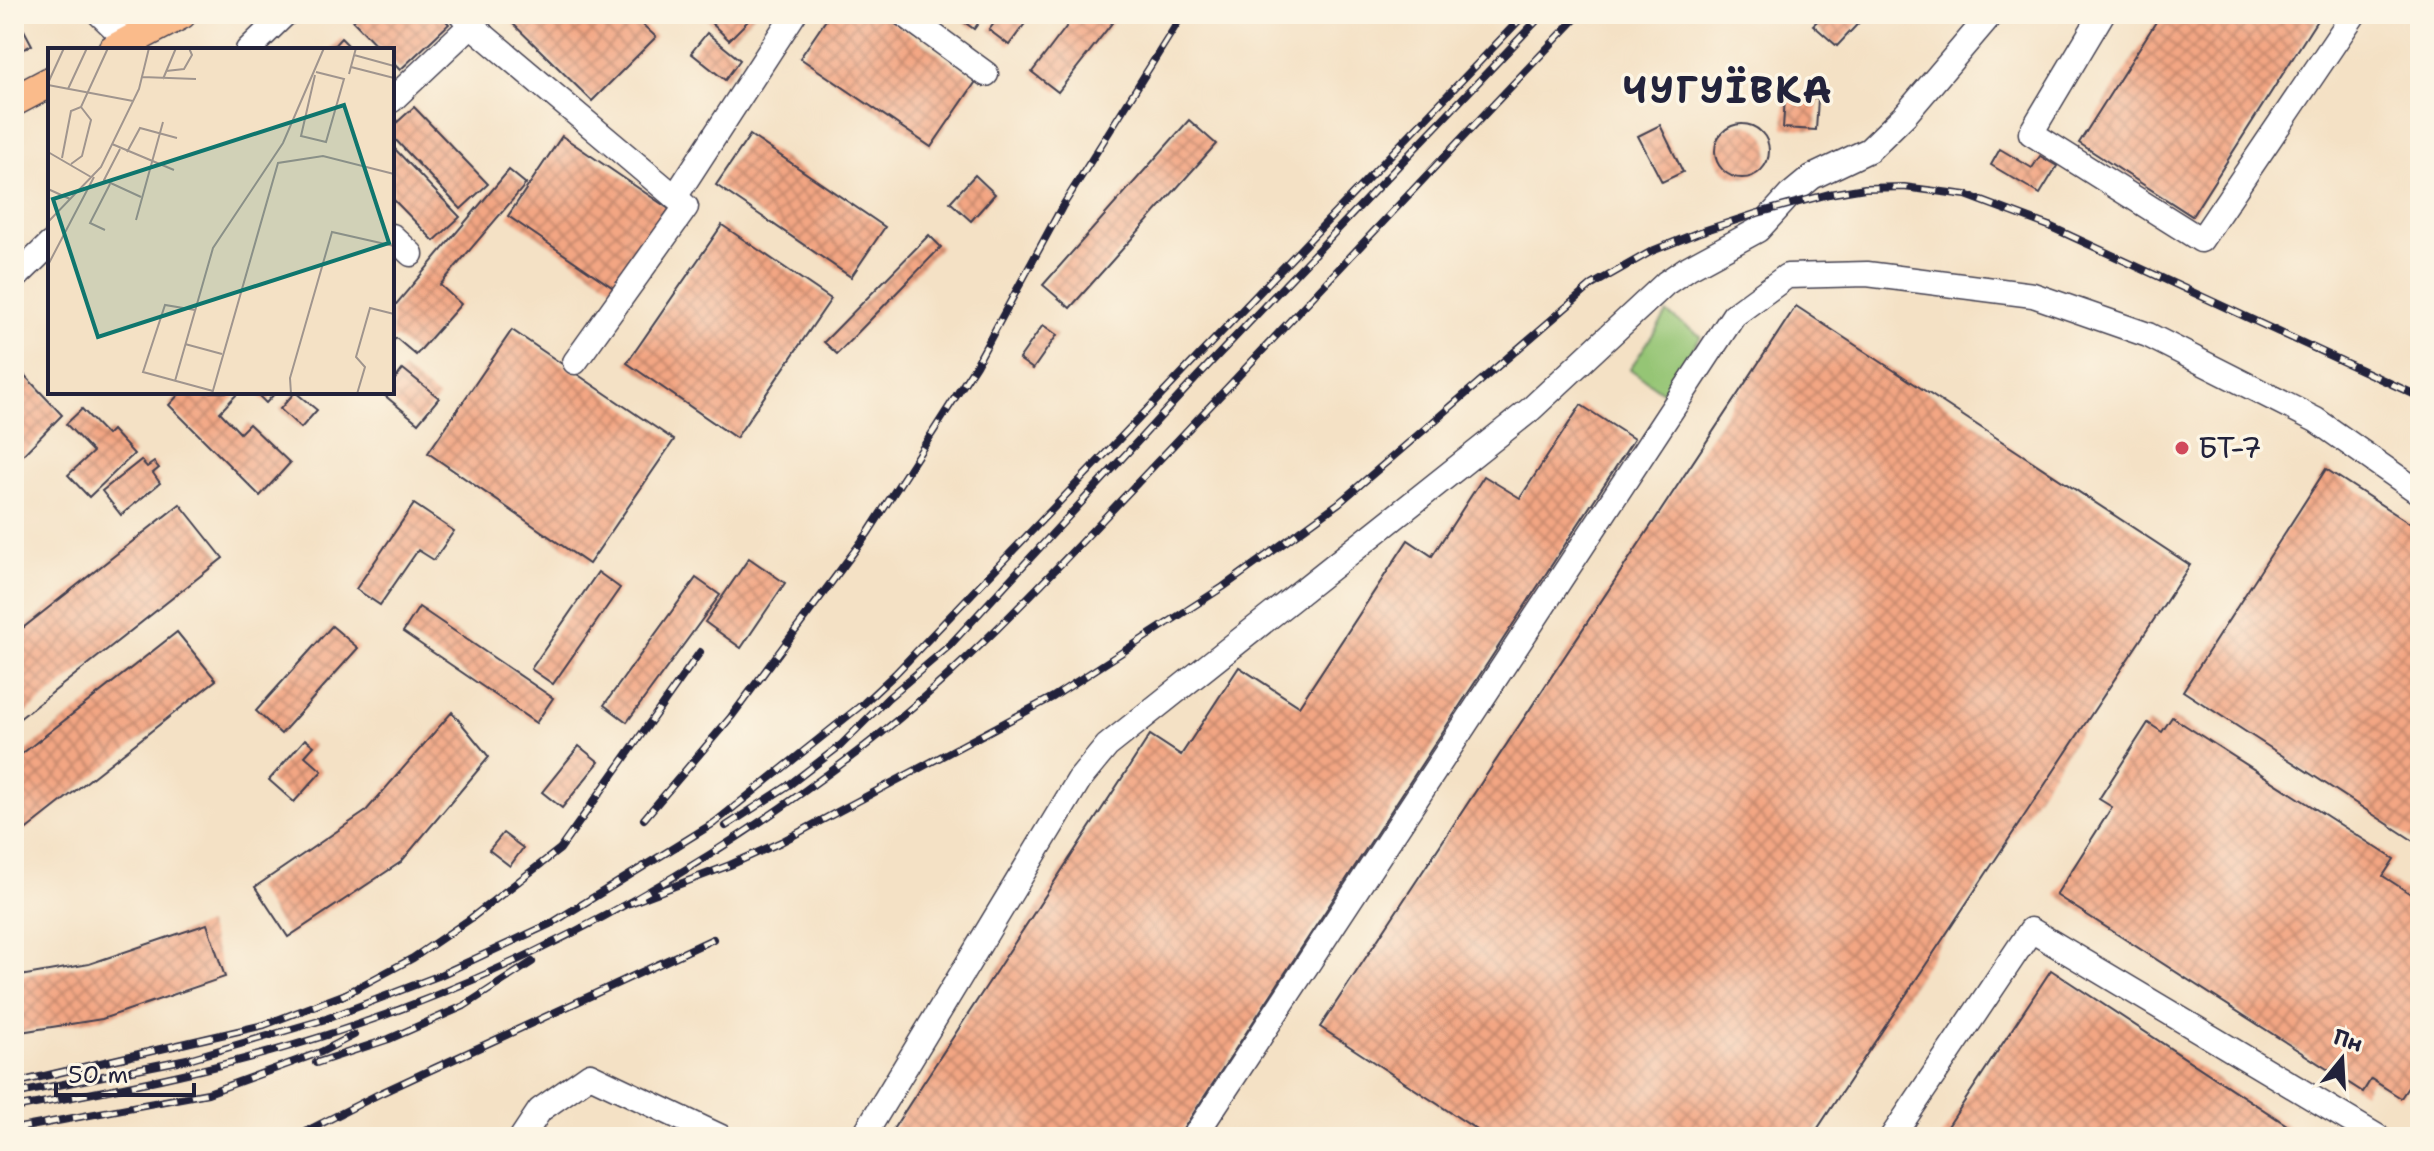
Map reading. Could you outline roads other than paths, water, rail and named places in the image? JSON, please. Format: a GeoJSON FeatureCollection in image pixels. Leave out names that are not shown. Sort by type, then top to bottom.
{"type":"FeatureCollection","features":[{"type":"Feature","properties":{"kind":"main road"},"geometry":{"type":"LineString","coordinates":[[121,46],[181,14]]}},
{"type":"Feature","properties":{"kind":"main road"},"geometry":{"type":"LineString","coordinates":[[14,101],[48,83]]}},
{"type":"Feature","properties":{"kind":"street"},"geometry":{"type":"LineString","coordinates":[[100,14],[121,46]]}},
{"type":"Feature","properties":{"kind":"street"},"geometry":{"type":"LineString","coordinates":[[250,48],[285,14]]}},
{"type":"Feature","properties":{"kind":"street"},"geometry":{"type":"LineString","coordinates":[[675,197],[794,14]]}},
{"type":"Feature","properties":{"kind":"street"},"geometry":{"type":"LineString","coordinates":[[904,14],[986,74]]}},
{"type":"Feature","properties":{"kind":"street"},"geometry":{"type":"LineString","coordinates":[[863,1137],[1079,780],[1107,746],[1531,409],[1666,283],[1758,230],[1789,196],[1812,177],[1861,155],[1880,141],[1991,14]]}},
{"type":"Feature","properties":{"kind":"street"},"geometry":{"type":"LineString","coordinates":[[2102,14],[2031,133],[2201,240],[2354,14]]}},
{"type":"Feature","properties":{"kind":"street"},"geometry":{"type":"LineString","coordinates":[[394,98],[466,19],[686,207],[575,362]]}},
{"type":"Feature","properties":{"kind":"street"},"geometry":{"type":"LineString","coordinates":[[394,238],[411,254]]}},
{"type":"Feature","properties":{"kind":"street"},"geometry":{"type":"LineString","coordinates":[[14,279],[48,246]]}},
{"type":"Feature","properties":{"kind":"street"},"geometry":{"type":"LineString","coordinates":[[1194,1137],[1734,315],[1787,276],[1867,274],[2033,295],[2148,335],[2302,413],[2420,493]]}},
{"type":"Feature","properties":{"kind":"street"},"geometry":{"type":"LineString","coordinates":[[1892,1137],[2031,930],[2378,1137]]}},
{"type":"Feature","properties":{"kind":"street"},"geometry":{"type":"LineString","coordinates":[[522,1137],[540,1110],[590,1075],[721,1137]]}},
{"type":"Feature","properties":{"kind":"railway"},"geometry":{"type":"LineString","coordinates":[[644,819],[731,717],[868,533],[976,365],[1062,207],[1183,14]]}},
{"type":"Feature","properties":{"kind":"railway"},"geometry":{"type":"LineString","coordinates":[[14,1094],[192,1058],[326,1019],[438,976],[552,923],[714,823],[864,703],[895,674],[1525,14]]}},
{"type":"Feature","properties":{"kind":"railway"},"geometry":{"type":"LineString","coordinates":[[726,826],[789,785],[841,745],[888,698],[949,646],[1198,376],[1543,14]]}},
{"type":"Feature","properties":{"kind":"railway"},"geometry":{"type":"LineString","coordinates":[[14,1108],[219,1065],[299,1044],[410,1006],[479,977],[614,911],[743,833],[805,791],[905,714],[1018,608],[1580,14]]}},
{"type":"Feature","properties":{"kind":"railway"},"geometry":{"type":"LineString","coordinates":[[630,903],[781,842],[1053,697],[1223,587],[1339,503],[1592,285],[1652,251],[1758,213],[1865,188],[1904,187],[1966,195],[2049,226],[2420,397]]}},
{"type":"Feature","properties":{"kind":"railway"},"geometry":{"type":"LineString","coordinates":[[342,996],[413,958],[470,919],[560,849],[700,652]]}},
{"type":"Feature","properties":{"kind":"railway"},"geometry":{"type":"LineString","coordinates":[[295,1137],[381,1093],[713,939]]}},
{"type":"Feature","properties":{"kind":"railway"},"geometry":{"type":"LineString","coordinates":[[316,1063],[389,1039],[464,1006],[532,962]]}},
{"type":"Feature","properties":{"kind":"railway"},"geometry":{"type":"LineString","coordinates":[[23,1081],[264,1025],[351,992]]}},
{"type":"Feature","properties":{"kind":"railway"},"geometry":{"type":"LineString","coordinates":[[14,1129],[208,1093],[321,1052],[354,1035]]}},
{"type":"Feature","properties":{"kind":"place","name":"БТ-7"},"geometry":{"type":"Point","coordinates":[2182,448]}},
{"type":"Feature","properties":{"kind":"district","name":"ЧУГУЇВКА"},"geometry":{"type":"Point","coordinates":[1728,90]}}]}
